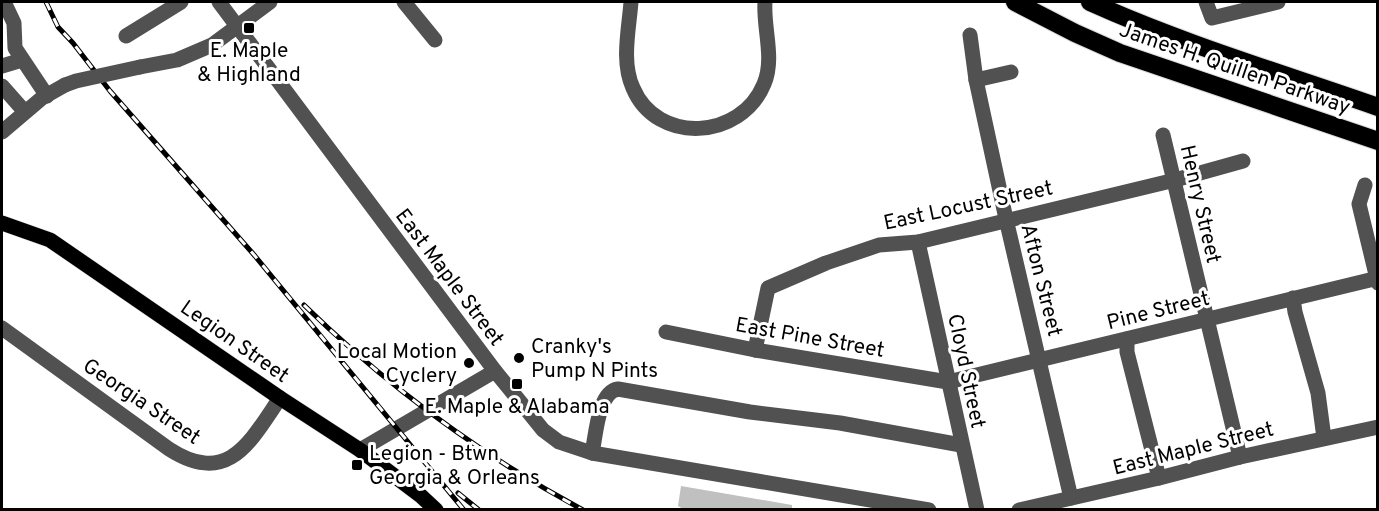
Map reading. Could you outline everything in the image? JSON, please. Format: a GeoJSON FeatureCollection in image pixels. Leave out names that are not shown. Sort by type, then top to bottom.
{"type":"FeatureCollection","features":[{"type":"Feature","properties":{"kind":"highway","name":"James H. Quillen Parkway"},"geometry":{"type":"LineString","coordinates":[[1015,2],[1075,33],[1120,52],[1377,141]]}},
{"type":"Feature","properties":{"kind":"highway","name":"James H. Quillen Parkway"},"geometry":{"type":"LineString","coordinates":[[1090,2],[1177,37],[1377,106]]}},
{"type":"Feature","properties":{"kind":"main road","name":"Legion Street"},"geometry":{"type":"LineString","coordinates":[[2,223],[50,240],[280,398],[360,450],[436,510]]}},
{"type":"Feature","properties":{"kind":"street"},"geometry":{"type":"LineString","coordinates":[[4,2],[14,23],[15,48],[47,96]]}},
{"type":"Feature","properties":{"kind":"street"},"geometry":{"type":"LineString","coordinates":[[126,36],[181,2]]}},
{"type":"Feature","properties":{"kind":"street","name":"East Maple Street"},"geometry":{"type":"LineString","coordinates":[[219,2],[495,371],[543,430],[559,442],[592,453],[929,510]]}},
{"type":"Feature","properties":{"kind":"street"},"geometry":{"type":"LineString","coordinates":[[5,129],[25,112],[65,85],[195,54],[218,42],[270,2]]}},
{"type":"Feature","properties":{"kind":"street"},"geometry":{"type":"LineString","coordinates":[[404,2],[435,40]]}},
{"type":"Feature","properties":{"kind":"street"},"geometry":{"type":"LineString","coordinates":[[631,2],[627,56],[629,79],[634,92],[642,103],[664,121],[698,129],[713,128],[733,120],[759,95],[768,69],[765,2]]}},
{"type":"Feature","properties":{"kind":"street"},"geometry":{"type":"LineString","coordinates":[[1206,2],[1212,18],[1278,2]]}},
{"type":"Feature","properties":{"kind":"street","name":"Afton Street"},"geometry":{"type":"LineString","coordinates":[[970,35],[976,80],[1006,219],[1071,498]]}},
{"type":"Feature","properties":{"kind":"street"},"geometry":{"type":"LineString","coordinates":[[2,66],[22,60]]}},
{"type":"Feature","properties":{"kind":"street"},"geometry":{"type":"LineString","coordinates":[[976,80],[1011,72]]}},
{"type":"Feature","properties":{"kind":"street"},"geometry":{"type":"LineString","coordinates":[[2,86],[25,112]]}},
{"type":"Feature","properties":{"kind":"street","name":"Henry Street"},"geometry":{"type":"LineString","coordinates":[[1163,135],[1240,457]]}},
{"type":"Feature","properties":{"kind":"street","name":"East Locust Street"},"geometry":{"type":"LineString","coordinates":[[755,350],[768,288],[826,263],[879,245],[918,242],[1243,161]]}},
{"type":"Feature","properties":{"kind":"street"},"geometry":{"type":"LineString","coordinates":[[1365,185],[1359,204],[1377,280]]}},
{"type":"Feature","properties":{"kind":"street","name":"Cloyd Street"},"geometry":{"type":"LineString","coordinates":[[918,242],[977,510]]}},
{"type":"Feature","properties":{"kind":"street","name":"Pine Street"},"geometry":{"type":"LineString","coordinates":[[948,382],[1293,298],[1377,280]]}},
{"type":"Feature","properties":{"kind":"street"},"geometry":{"type":"LineString","coordinates":[[1293,298],[1318,393],[1324,438]]}},
{"type":"Feature","properties":{"kind":"street","name":"Georgia Street"},"geometry":{"type":"LineString","coordinates":[[2,328],[184,459],[198,464],[229,459],[240,452],[249,443],[280,398]]}},
{"type":"Feature","properties":{"kind":"street","name":"East Pine Street"},"geometry":{"type":"LineString","coordinates":[[666,332],[755,350],[948,382]]}},
{"type":"Feature","properties":{"kind":"street"},"geometry":{"type":"LineString","coordinates":[[1127,339],[1127,352],[1159,478]]}},
{"type":"Feature","properties":{"kind":"street"},"geometry":{"type":"LineString","coordinates":[[360,450],[495,371]]}},
{"type":"Feature","properties":{"kind":"street"},"geometry":{"type":"LineString","coordinates":[[592,453],[603,398],[612,390],[618,389],[750,412],[840,423],[962,445]]}},
{"type":"Feature","properties":{"kind":"street","name":"East Maple Street"},"geometry":{"type":"LineString","coordinates":[[1019,510],[1377,427]]}},
{"type":"Feature","properties":{"kind":"building"},"geometry":{"type":"Polygon","coordinates":[[[681,486],[792,505],[792,510],[685,510],[678,506],[681,486]]]}},
{"type":"Feature","properties":{"kind":"railway"},"geometry":{"type":"LineString","coordinates":[[46,2],[58,27],[110,91],[255,256],[464,510]]}},
{"type":"Feature","properties":{"kind":"railway"},"geometry":{"type":"LineString","coordinates":[[304,305],[368,363],[436,417],[508,466],[583,510]]}},
{"type":"Feature","properties":{"kind":"railway"},"geometry":{"type":"LineString","coordinates":[[458,493],[479,510]]}},
{"type":"Feature","properties":{"kind":"place","name":"E. Maple & Highland"},"geometry":{"type":"Point","coordinates":[249,28]}},
{"type":"Feature","properties":{"kind":"place","name":"Cranky's Pump N Pints"},"geometry":{"type":"Point","coordinates":[519,358]}},
{"type":"Feature","properties":{"kind":"place","name":"Local Motion Cyclery"},"geometry":{"type":"Point","coordinates":[469,363]}},
{"type":"Feature","properties":{"kind":"place","name":"E. Maple & Alabama"},"geometry":{"type":"Point","coordinates":[517,384]}},
{"type":"Feature","properties":{"kind":"place","name":"Legion - Btwn Georgia & Orleans"},"geometry":{"type":"Point","coordinates":[357,465]}}]}
